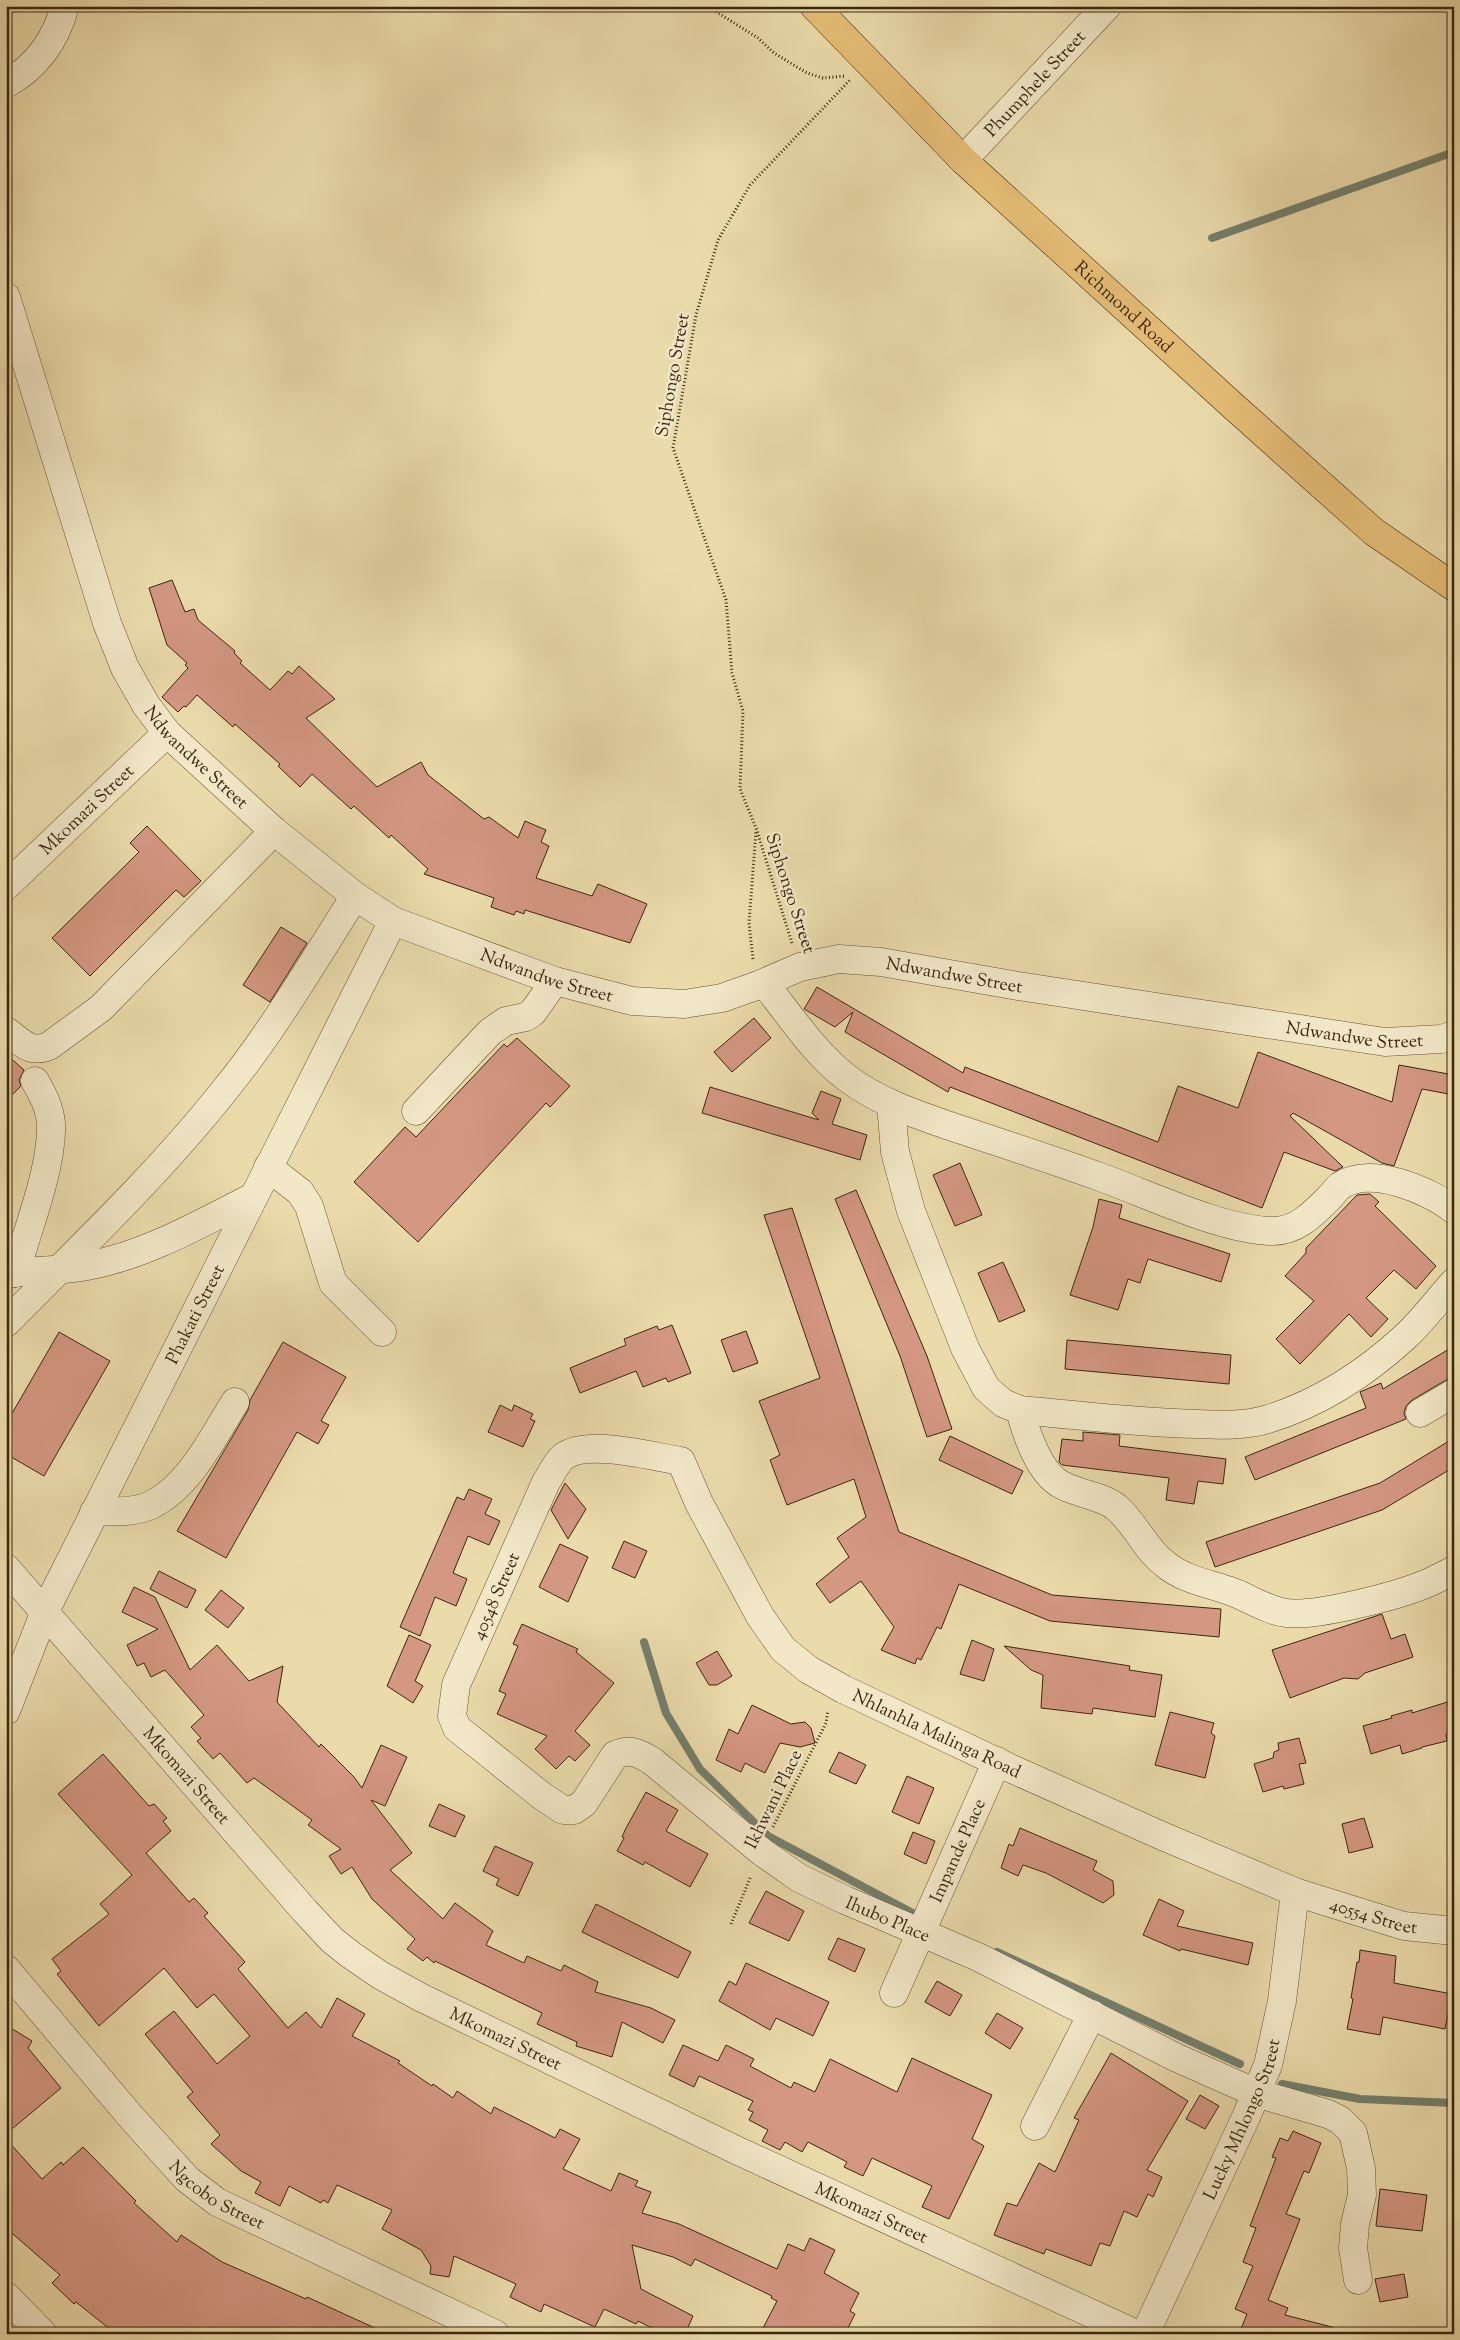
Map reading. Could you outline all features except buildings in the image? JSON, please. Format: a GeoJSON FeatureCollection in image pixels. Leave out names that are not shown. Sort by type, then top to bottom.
{"type":"FeatureCollection","features":[{"type":"Feature","properties":{"kind":"highway","name":"Richmond Road"},"geometry":{"type":"LineString","coordinates":[[814,6],[963,160],[1374,532],[1454,587]]}},
{"type":"Feature","properties":{"kind":"street"},"geometry":{"type":"LineString","coordinates":[[6,84],[22,75],[40,58],[54,35],[65,6]]}},
{"type":"Feature","properties":{"kind":"street","name":"Phumphele Street"},"geometry":{"type":"LineString","coordinates":[[963,160],[1107,6]]}},
{"type":"Feature","properties":{"kind":"street","name":"Ndwandwe Street"},"geometry":{"type":"LineString","coordinates":[[6,297],[107,623],[125,668],[146,704],[167,733],[274,831],[355,896],[392,921],[555,981],[632,1001],[684,1004],[722,998],[760,985],[800,967],[839,959],[881,962],[1018,986],[1385,1042],[1441,1039],[1454,1035]]}},
{"type":"Feature","properties":{"kind":"street","name":"Mkomazi Street"},"geometry":{"type":"LineString","coordinates":[[6,886],[167,733]]}},
{"type":"Feature","properties":{"kind":"street"},"geometry":{"type":"LineString","coordinates":[[6,1031],[31,1049],[39,1050],[49,1046],[100,1008],[274,831]]}},
{"type":"Feature","properties":{"kind":"street"},"geometry":{"type":"LineString","coordinates":[[6,1323],[178,1147],[225,1090],[283,1009],[355,896]]}},
{"type":"Feature","properties":{"kind":"street","name":"Phakati Street"},"geometry":{"type":"LineString","coordinates":[[6,1711],[44,1611],[392,921]]}},
{"type":"Feature","properties":{"kind":"street"},"geometry":{"type":"LineString","coordinates":[[416,1111],[490,1032],[506,1021],[526,1017],[533,1012],[555,981]]}},
{"type":"Feature","properties":{"kind":"street"},"geometry":{"type":"LineString","coordinates":[[760,985],[828,1062],[848,1079],[891,1104],[992,1141],[1099,1176],[1217,1220],[1255,1229],[1274,1231],[1290,1229],[1306,1220],[1340,1186],[1351,1181],[1369,1179],[1393,1180],[1412,1186],[1443,1201],[1454,1210]]}},
{"type":"Feature","properties":{"kind":"street"},"geometry":{"type":"LineString","coordinates":[[35,1081],[49,1111],[50,1138],[38,1198],[11,1274],[87,1266],[132,1254],[162,1242],[253,1197]]}},
{"type":"Feature","properties":{"kind":"street"},"geometry":{"type":"LineString","coordinates":[[891,1104],[895,1152],[911,1211],[965,1348],[986,1388],[1003,1403],[1020,1410],[1129,1421],[1187,1424],[1231,1425],[1268,1420],[1346,1383],[1372,1366],[1408,1334],[1454,1282]]}},
{"type":"Feature","properties":{"kind":"street"},"geometry":{"type":"LineString","coordinates":[[268,1167],[300,1192],[310,1206],[333,1282],[382,1332]]}},
{"type":"Feature","properties":{"kind":"street"},"geometry":{"type":"LineString","coordinates":[[1420,1413],[1454,1394]]}},
{"type":"Feature","properties":{"kind":"street"},"geometry":{"type":"LineString","coordinates":[[94,1512],[132,1510],[151,1505],[170,1492],[190,1471],[235,1402]]}},
{"type":"Feature","properties":{"kind":"street"},"geometry":{"type":"LineString","coordinates":[[1020,1410],[1027,1437],[1041,1465],[1061,1486],[1114,1506],[1127,1517],[1147,1547],[1165,1564],[1184,1576],[1229,1590],[1268,1607],[1287,1613],[1316,1612],[1423,1586],[1454,1570]]}},
{"type":"Feature","properties":{"kind":"street","name":"40548 Street"},"geometry":{"type":"LineString","coordinates":[[563,1810],[542,1796],[457,1728],[452,1716],[452,1701],[456,1685],[546,1482],[561,1459],[577,1450],[600,1448],[681,1461]]}},
{"type":"Feature","properties":{"kind":"street","name":"Nhlanhla Malinga Road"},"geometry":{"type":"LineString","coordinates":[[681,1461],[699,1503],[760,1616],[783,1649],[809,1670],[833,1684],[997,1761],[1160,1835],[1295,1892]]}},
{"type":"Feature","properties":{"kind":"street","name":"Mkomazi Street"},"geometry":{"type":"LineString","coordinates":[[6,1568],[305,1911],[332,1940],[380,1975],[420,1997],[736,2150],[1136,2334]]}},
{"type":"Feature","properties":{"kind":"street","name":"Ihubo Place"},"geometry":{"type":"LineString","coordinates":[[563,1810],[574,1810],[584,1803],[615,1755],[630,1751],[640,1753],[762,1852],[799,1878],[845,1900],[978,1957],[1175,2057],[1256,2093],[1328,2114],[1349,2126],[1358,2147],[1362,2179],[1362,2195],[1355,2224],[1353,2248],[1358,2280]]}},
{"type":"Feature","properties":{"kind":"street","name":"Impande Place"},"geometry":{"type":"LineString","coordinates":[[894,1994],[997,1761]]}},
{"type":"Feature","properties":{"kind":"street","name":"40554 Street"},"geometry":{"type":"LineString","coordinates":[[1295,1892],[1404,1926],[1454,1931]]}},
{"type":"Feature","properties":{"kind":"street","name":"Lucky Mhlongo Street"},"geometry":{"type":"LineString","coordinates":[[1146,2334],[1268,2065],[1282,2001],[1295,1892]]}},
{"type":"Feature","properties":{"kind":"street","name":"Ngcobo Street"},"geometry":{"type":"LineString","coordinates":[[6,1969],[180,2172],[217,2202],[496,2334]]}},
{"type":"Feature","properties":{"kind":"street"},"geometry":{"type":"LineString","coordinates":[[1035,2126],[1092,2014]]}},
{"type":"Feature","properties":{"kind":"street"},"geometry":{"type":"LineString","coordinates":[[6,2296],[44,2334]]}},
{"type":"Feature","properties":{"kind":"path","name":"Siphongo Street"},"geometry":{"type":"LineString","coordinates":[[707,6],[758,38],[774,53],[808,72],[823,78],[854,76],[750,185],[718,240],[696,315],[673,448],[726,600],[732,673],[743,711],[740,789],[756,828],[800,967]]}},
{"type":"Feature","properties":{"kind":"path","name":"Siphongo Street"},"geometry":{"type":"LineString","coordinates":[[756,828],[749,923],[760,985]]}},
{"type":"Feature","properties":{"kind":"path","name":"Ikhwani Place"},"geometry":{"type":"LineString","coordinates":[[730,1924],[762,1852],[826,1722],[833,1684]]}},
{"type":"Feature","properties":{"kind":"waterway"},"geometry":{"type":"LineString","coordinates":[[1212,238],[1454,152]]}},
{"type":"Feature","properties":{"kind":"waterway"},"geometry":{"type":"LineString","coordinates":[[644,1642],[666,1713],[700,1769],[768,1836],[922,1918]]}},
{"type":"Feature","properties":{"kind":"waterway"},"geometry":{"type":"LineString","coordinates":[[997,1952],[1240,2064]]}},
{"type":"Feature","properties":{"kind":"waterway"},"geometry":{"type":"LineString","coordinates":[[1282,2084],[1360,2099],[1454,2103]]}}]}
